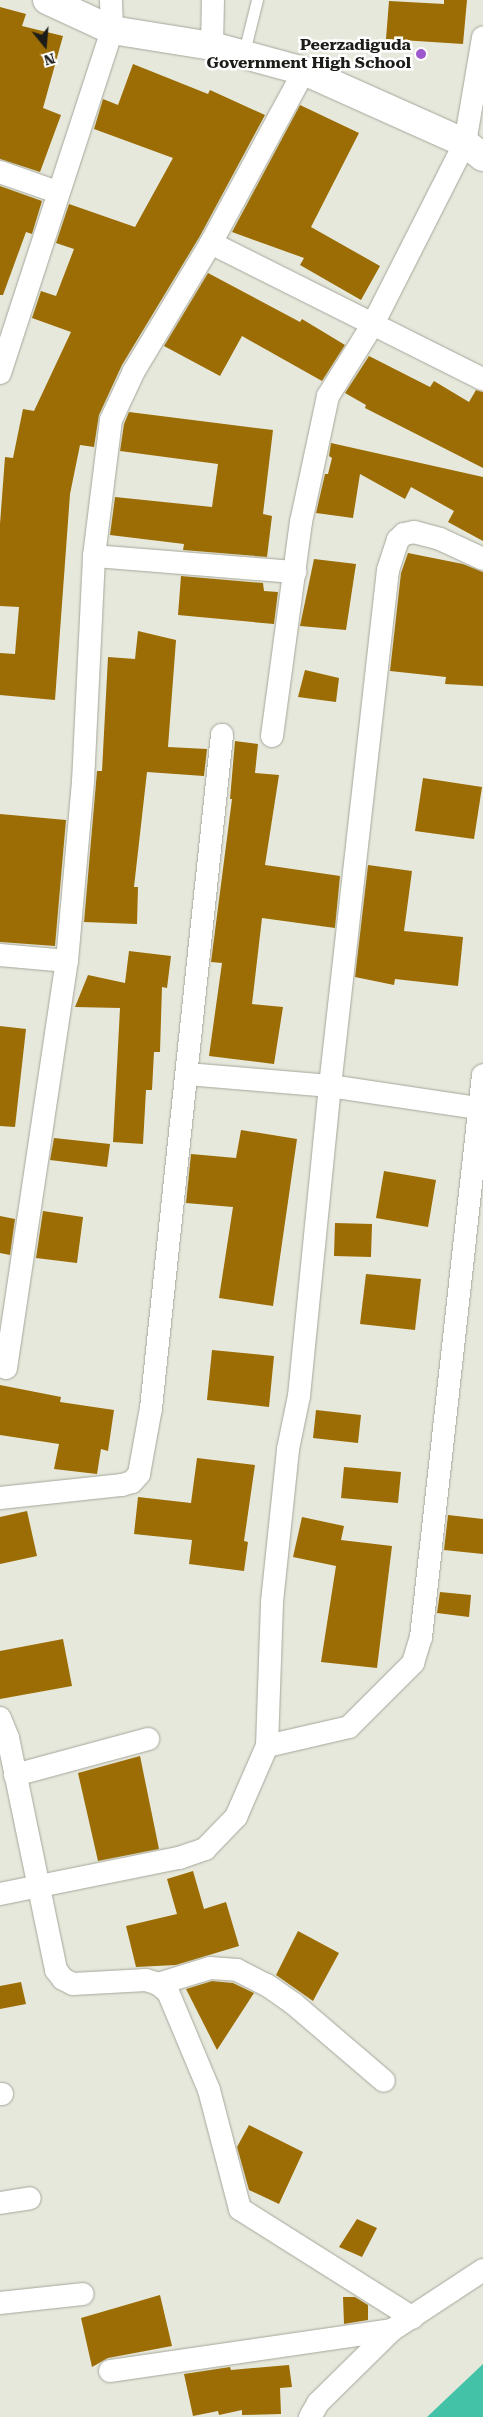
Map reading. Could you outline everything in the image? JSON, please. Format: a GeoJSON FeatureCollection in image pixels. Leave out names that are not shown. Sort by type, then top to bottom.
{"type":"FeatureCollection","features":[{"type":"Feature","properties":{"kind":"street"},"geometry":{"type":"LineString","coordinates":[[47,0],[112,30],[212,46],[243,56],[304,71],[474,150]]}},
{"type":"Feature","properties":{"kind":"street"},"geometry":{"type":"LineString","coordinates":[[0,373],[57,192],[112,30],[111,0]]}},
{"type":"Feature","properties":{"kind":"street"},"geometry":{"type":"LineString","coordinates":[[212,46],[213,0]]}},
{"type":"Feature","properties":{"kind":"street"},"geometry":{"type":"LineString","coordinates":[[272,736],[301,522],[328,396],[373,324],[474,150],[483,38]]}},
{"type":"Feature","properties":{"kind":"street"},"geometry":{"type":"LineString","coordinates":[[6,1368],[67,961],[83,782],[94,556],[111,420],[134,371],[211,243],[304,71]]}},
{"type":"Feature","properties":{"kind":"street"},"geometry":{"type":"LineString","coordinates":[[0,172],[57,192]]}},
{"type":"Feature","properties":{"kind":"street"},"geometry":{"type":"LineString","coordinates":[[211,243],[483,379]]}},
{"type":"Feature","properties":{"kind":"street"},"geometry":{"type":"LineString","coordinates":[[0,1894],[40,1888],[205,1849],[236,1817],[267,1746],[272,1602],[288,1449],[299,1396],[330,1086],[388,570],[398,540],[404,534],[414,532],[440,539],[483,559]]}},
{"type":"Feature","properties":{"kind":"street"},"geometry":{"type":"LineString","coordinates":[[94,556],[295,572]]}},
{"type":"Feature","properties":{"kind":"street"},"geometry":{"type":"LineString","coordinates":[[0,1498],[122,1485],[132,1482],[139,1474],[150,1408],[222,735]]}},
{"type":"Feature","properties":{"kind":"street"},"geometry":{"type":"LineString","coordinates":[[0,956],[67,961]]}},
{"type":"Feature","properties":{"kind":"street"},"geometry":{"type":"LineString","coordinates":[[187,1074],[330,1086],[480,1108]]}},
{"type":"Feature","properties":{"kind":"street"},"geometry":{"type":"LineString","coordinates":[[267,1746],[349,1727],[412,1663],[418,1646],[444,1441],[483,1075]]}},
{"type":"Feature","properties":{"kind":"street"},"geometry":{"type":"LineString","coordinates":[[0,1718],[8,1738],[56,1970],[63,1978],[73,1984],[146,1980],[158,1984],[176,2006],[209,2090],[240,2209],[413,2318]]}},
{"type":"Feature","properties":{"kind":"street"},"geometry":{"type":"LineString","coordinates":[[15,1775],[148,1739]]}},
{"type":"Feature","properties":{"kind":"street"},"geometry":{"type":"LineString","coordinates":[[158,1984],[210,1968],[238,1970],[267,1985],[294,2004],[384,2081]]}},
{"type":"Feature","properties":{"kind":"street"},"geometry":{"type":"LineString","coordinates":[[0,2203],[30,2198]]}},
{"type":"Feature","properties":{"kind":"street"},"geometry":{"type":"LineString","coordinates":[[310,2417],[318,2403],[392,2330],[413,2318],[483,2270]]}},
{"type":"Feature","properties":{"kind":"street"},"geometry":{"type":"LineString","coordinates":[[0,2303],[83,2294]]}},
{"type":"Feature","properties":{"kind":"street"},"geometry":{"type":"LineString","coordinates":[[110,2371],[392,2330]]}},
{"type":"Feature","properties":{"kind":"lane"},"geometry":{"type":"LineString","coordinates":[[243,56],[258,0]]}},
{"type":"Feature","properties":{"kind":"shaded area"},"geometry":{"type":"Polygon","coordinates":[[[483,2364],[483,2417],[427,2417],[483,2364]]]}},
{"type":"Feature","properties":{"kind":"building"},"geometry":{"type":"Polygon","coordinates":[[[444,0],[467,0],[463,44],[386,39],[389,1],[444,4],[444,0]]]}},
{"type":"Feature","properties":{"kind":"building"},"geometry":{"type":"Polygon","coordinates":[[[0,7],[26,14],[22,26],[63,36],[43,108],[61,115],[40,172],[0,159],[0,7]]]}},
{"type":"Feature","properties":{"kind":"building"},"geometry":{"type":"Polygon","coordinates":[[[133,64],[208,94],[210,90],[265,115],[200,236],[122,365],[99,415],[94,447],[80,445],[70,494],[55,700],[0,695],[0,653],[15,654],[19,607],[0,606],[0,524],[5,457],[13,458],[23,409],[34,411],[71,332],[32,318],[41,291],[56,296],[74,249],[56,243],[69,204],[135,227],[173,158],[94,129],[103,99],[118,105],[133,64]]]}},
{"type":"Feature","properties":{"kind":"building"},"geometry":{"type":"Polygon","coordinates":[[[300,105],[359,133],[311,227],[380,266],[361,300],[300,265],[304,258],[232,232],[300,105]]]}},
{"type":"Feature","properties":{"kind":"building"},"geometry":{"type":"Polygon","coordinates":[[[0,186],[42,201],[32,234],[26,232],[3,295],[0,295],[0,186]]]}},
{"type":"Feature","properties":{"kind":"building"},"geometry":{"type":"Polygon","coordinates":[[[208,273],[300,322],[302,319],[345,345],[322,381],[242,336],[220,376],[164,346],[208,273]]]}},
{"type":"Feature","properties":{"kind":"building"},"geometry":{"type":"Polygon","coordinates":[[[369,356],[430,387],[434,381],[469,402],[476,390],[483,392],[483,468],[365,408],[366,405],[345,393],[369,356]]]}},
{"type":"Feature","properties":{"kind":"building"},"geometry":{"type":"Polygon","coordinates":[[[129,412],[273,430],[263,514],[272,516],[267,557],[183,550],[184,544],[110,535],[115,497],[212,507],[218,464],[120,451],[124,424],[129,412]]]}},
{"type":"Feature","properties":{"kind":"building"},"geometry":{"type":"Polygon","coordinates":[[[331,443],[483,477],[483,541],[448,522],[454,511],[411,487],[405,499],[360,474],[353,518],[316,513],[325,474],[328,474],[332,458],[329,456],[331,443]]]}},
{"type":"Feature","properties":{"kind":"building"},"geometry":{"type":"Polygon","coordinates":[[[408,553],[463,564],[483,572],[483,686],[445,684],[446,677],[390,671],[401,573],[408,553]]]}},
{"type":"Feature","properties":{"kind":"building"},"geometry":{"type":"Polygon","coordinates":[[[314,559],[356,564],[346,630],[300,626],[314,559]]]}},
{"type":"Feature","properties":{"kind":"building"},"geometry":{"type":"Polygon","coordinates":[[[181,576],[263,583],[264,591],[278,592],[274,624],[178,615],[181,576]]]}},
{"type":"Feature","properties":{"kind":"building"},"geometry":{"type":"Polygon","coordinates":[[[138,631],[176,640],[168,747],[207,749],[204,776],[147,772],[134,887],[138,887],[137,924],[84,922],[97,771],[102,771],[108,657],[135,659],[138,631]]]}},
{"type":"Feature","properties":{"kind":"building"},"geometry":{"type":"Polygon","coordinates":[[[305,670],[339,678],[336,702],[298,697],[305,670]]]}},
{"type":"Feature","properties":{"kind":"building"},"geometry":{"type":"Polygon","coordinates":[[[235,741],[258,744],[255,773],[279,775],[265,865],[340,876],[335,928],[262,918],[252,1004],[283,1007],[274,1064],[209,1056],[222,963],[211,962],[232,799],[230,799],[235,741]]]}},
{"type":"Feature","properties":{"kind":"building"},"geometry":{"type":"Polygon","coordinates":[[[423,778],[482,787],[474,839],[415,831],[423,778]]]}},
{"type":"Feature","properties":{"kind":"building"},"geometry":{"type":"Polygon","coordinates":[[[0,814],[66,820],[55,946],[0,942],[0,814]]]}},
{"type":"Feature","properties":{"kind":"building"},"geometry":{"type":"Polygon","coordinates":[[[368,865],[412,871],[404,931],[463,937],[458,986],[395,979],[394,985],[355,977],[368,865]]]}},
{"type":"Feature","properties":{"kind":"building"},"geometry":{"type":"Polygon","coordinates":[[[129,951],[171,956],[167,988],[162,987],[160,1052],[154,1052],[152,1090],[146,1090],[143,1144],[113,1142],[120,1008],[75,1007],[88,975],[125,983],[129,951]]]}},
{"type":"Feature","properties":{"kind":"building"},"geometry":{"type":"Polygon","coordinates":[[[0,1026],[26,1029],[15,1127],[0,1126],[0,1026]]]}},
{"type":"Feature","properties":{"kind":"building"},"geometry":{"type":"Polygon","coordinates":[[[241,1130],[297,1139],[273,1306],[219,1298],[233,1207],[186,1203],[191,1154],[236,1158],[241,1130]]]}},
{"type":"Feature","properties":{"kind":"building"},"geometry":{"type":"Polygon","coordinates":[[[54,1138],[110,1144],[107,1167],[50,1160],[54,1138]]]}},
{"type":"Feature","properties":{"kind":"building"},"geometry":{"type":"Polygon","coordinates":[[[384,1171],[436,1180],[428,1227],[376,1218],[384,1171]]]}},
{"type":"Feature","properties":{"kind":"building"},"geometry":{"type":"Polygon","coordinates":[[[43,1211],[83,1217],[77,1263],[36,1258],[43,1211]]]}},
{"type":"Feature","properties":{"kind":"building"},"geometry":{"type":"Polygon","coordinates":[[[0,1216],[15,1219],[10,1255],[0,1253],[0,1216]]]}},
{"type":"Feature","properties":{"kind":"building"},"geometry":{"type":"Polygon","coordinates":[[[335,1223],[372,1224],[371,1257],[334,1256],[335,1223]]]}},
{"type":"Feature","properties":{"kind":"building"},"geometry":{"type":"Polygon","coordinates":[[[366,1274],[421,1279],[415,1330],[360,1324],[366,1274]]]}},
{"type":"Feature","properties":{"kind":"building"},"geometry":{"type":"Polygon","coordinates":[[[212,1350],[274,1356],[269,1407],[207,1400],[212,1350]]]}},
{"type":"Feature","properties":{"kind":"building"},"geometry":{"type":"Polygon","coordinates":[[[0,1385],[61,1397],[60,1402],[114,1410],[108,1451],[101,1449],[97,1474],[54,1469],[59,1444],[0,1435],[0,1385]]]}},
{"type":"Feature","properties":{"kind":"building"},"geometry":{"type":"Polygon","coordinates":[[[316,1410],[361,1415],[358,1443],[313,1438],[316,1410]]]}},
{"type":"Feature","properties":{"kind":"building"},"geometry":{"type":"Polygon","coordinates":[[[197,1458],[255,1465],[244,1541],[248,1542],[244,1571],[189,1564],[192,1540],[134,1534],[138,1497],[191,1503],[197,1458]]]}},
{"type":"Feature","properties":{"kind":"building"},"geometry":{"type":"Polygon","coordinates":[[[344,1467],[401,1472],[398,1503],[341,1498],[344,1467]]]}},
{"type":"Feature","properties":{"kind":"building"},"geometry":{"type":"Polygon","coordinates":[[[27,1511],[37,1556],[0,1564],[0,1517],[27,1511]]]}},
{"type":"Feature","properties":{"kind":"building"},"geometry":{"type":"Polygon","coordinates":[[[448,1515],[483,1519],[483,1554],[444,1550],[448,1515]]]}},
{"type":"Feature","properties":{"kind":"building"},"geometry":{"type":"Polygon","coordinates":[[[302,1517],[344,1526],[341,1540],[392,1546],[377,1668],[321,1662],[336,1566],[293,1557],[302,1517]]]}},
{"type":"Feature","properties":{"kind":"building"},"geometry":{"type":"Polygon","coordinates":[[[440,1592],[471,1595],[469,1617],[437,1613],[440,1592]]]}},
{"type":"Feature","properties":{"kind":"building"},"geometry":{"type":"Polygon","coordinates":[[[63,1639],[72,1686],[0,1699],[0,1651],[63,1639]]]}},
{"type":"Feature","properties":{"kind":"building"},"geometry":{"type":"Polygon","coordinates":[[[140,1756],[159,1849],[98,1861],[78,1773],[140,1756]]]}},
{"type":"Feature","properties":{"kind":"building"},"geometry":{"type":"Polygon","coordinates":[[[193,1871],[204,1909],[226,1902],[239,1946],[176,1965],[136,1967],[126,1926],[177,1914],[167,1879],[193,1871]]]}},
{"type":"Feature","properties":{"kind":"building"},"geometry":{"type":"Polygon","coordinates":[[[298,1931],[339,1953],[313,2001],[276,1975],[298,1931]]]}},
{"type":"Feature","properties":{"kind":"building"},"geometry":{"type":"Polygon","coordinates":[[[212,1981],[233,1983],[254,1993],[217,2050],[186,1989],[212,1981]]]}},
{"type":"Feature","properties":{"kind":"building"},"geometry":{"type":"Polygon","coordinates":[[[21,1982],[26,2004],[0,2009],[0,1986],[21,1982]]]}},
{"type":"Feature","properties":{"kind":"building"},"geometry":{"type":"Polygon","coordinates":[[[249,2125],[303,2152],[279,2204],[249,2190],[237,2147],[249,2125]]]}},
{"type":"Feature","properties":{"kind":"building"},"geometry":{"type":"Polygon","coordinates":[[[357,2219],[377,2228],[362,2257],[339,2247],[357,2219]]]}},
{"type":"Feature","properties":{"kind":"building"},"geometry":{"type":"Polygon","coordinates":[[[160,2295],[172,2346],[108,2358],[92,2367],[81,2318],[160,2295]]]}},
{"type":"Feature","properties":{"kind":"building"},"geometry":{"type":"Polygon","coordinates":[[[343,2297],[355,2297],[368,2305],[368,2320],[344,2324],[343,2297]]]}},
{"type":"Feature","properties":{"kind":"building"},"geometry":{"type":"Polygon","coordinates":[[[289,2365],[292,2387],[280,2388],[281,2414],[242,2415],[242,2410],[219,2415],[218,2411],[193,2416],[184,2374],[230,2367],[231,2370],[289,2365]]]}},
{"type":"Feature","properties":{"kind":"place","name":"Peerzadiguda Government High School"},"geometry":{"type":"Point","coordinates":[421,54]}}]}
